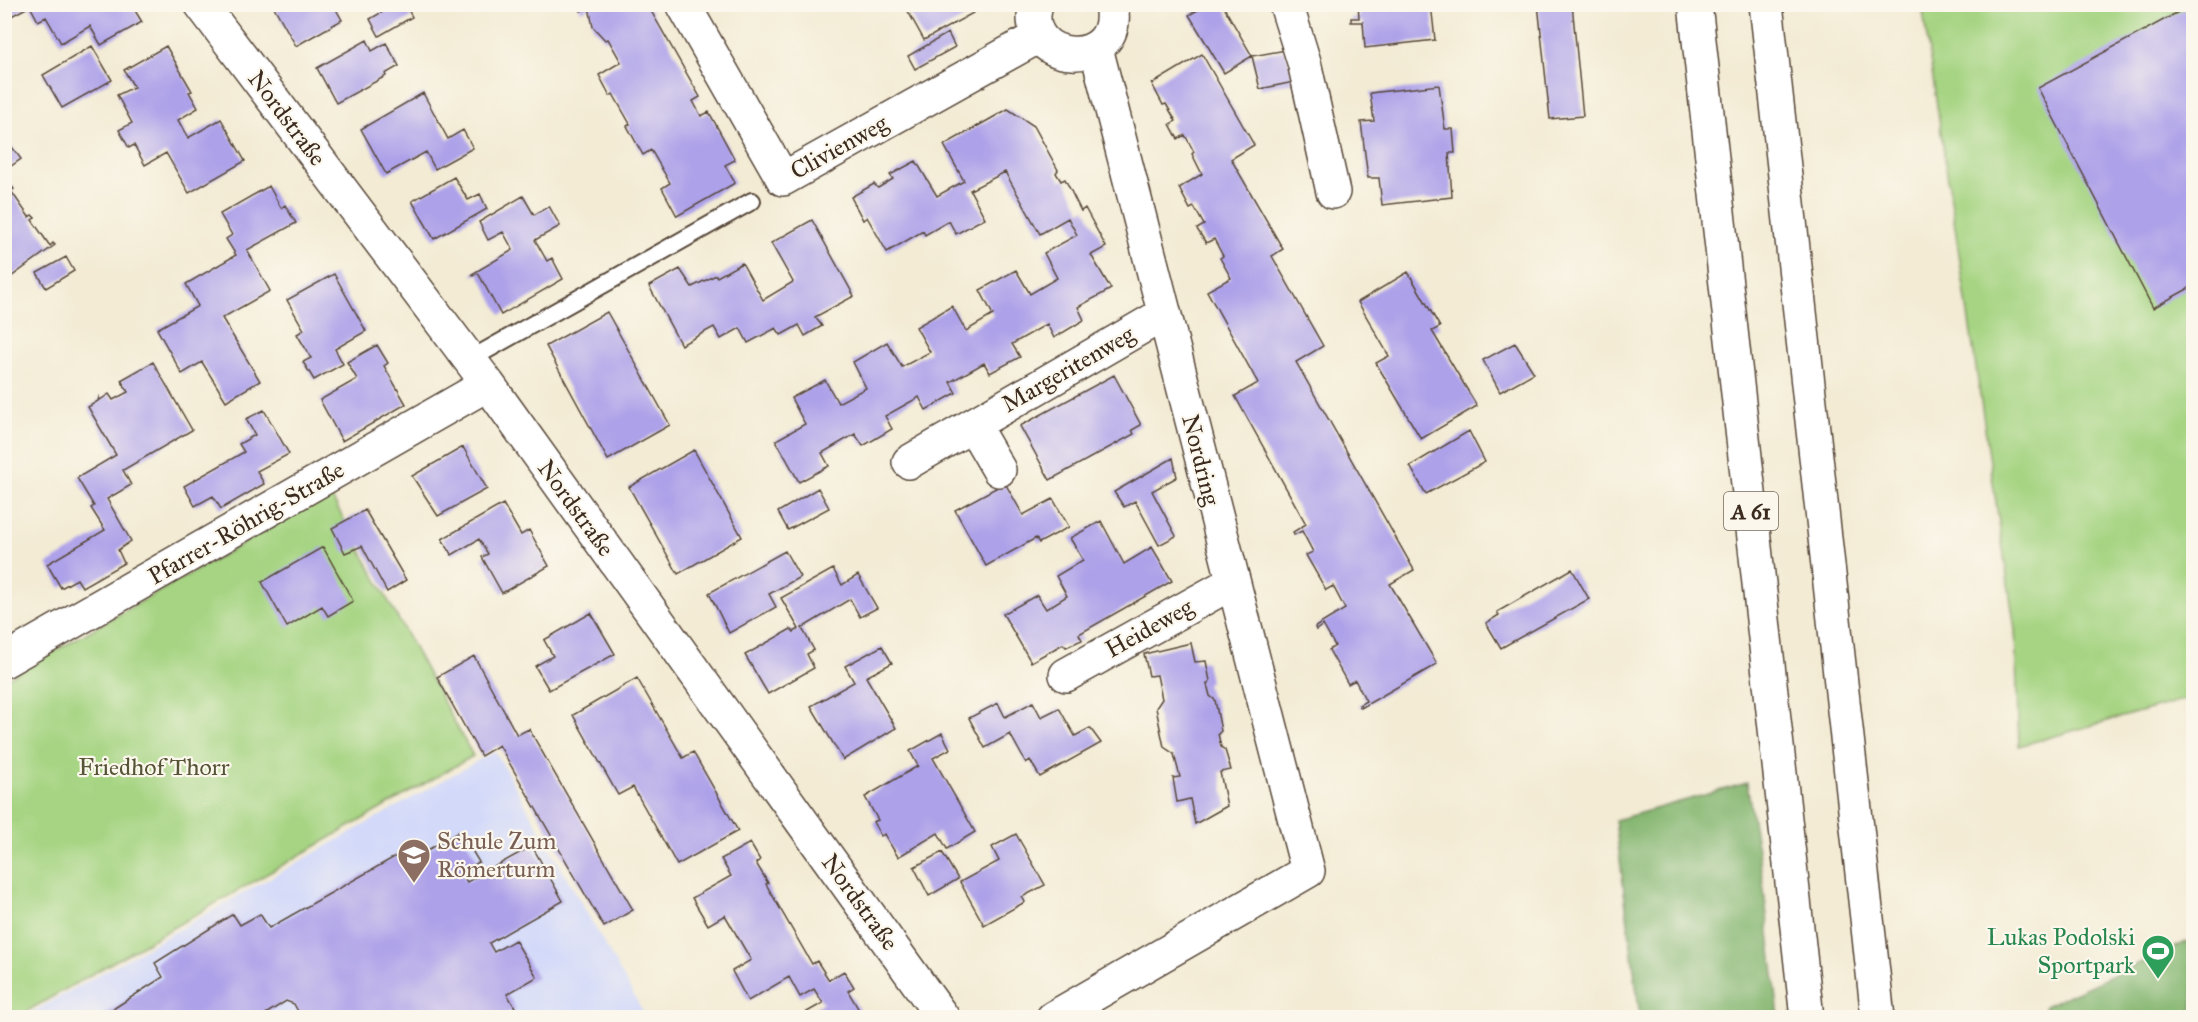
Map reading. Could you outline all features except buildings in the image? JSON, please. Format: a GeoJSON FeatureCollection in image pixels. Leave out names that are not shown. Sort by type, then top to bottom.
{"type":"FeatureCollection","features":[{"type":"Feature","properties":{"kind":"main road","name":"Nordstraße"},"geometry":{"type":"LineString","coordinates":[[201,4],[479,372],[943,1017]]}},
{"type":"Feature","properties":{"kind":"main road","name":"Clivienweg"},"geometry":{"type":"LineString","coordinates":[[683,4],[783,179],[1038,20]]}},
{"type":"Feature","properties":{"kind":"main road"},"geometry":{"type":"LineString","coordinates":[[1038,20],[1049,46],[1065,54],[1078,54],[1096,48],[1111,30],[1114,17],[1111,4]]}},
{"type":"Feature","properties":{"kind":"main road"},"geometry":{"type":"LineString","coordinates":[[1286,4],[1304,62],[1333,192]]}},
{"type":"Feature","properties":{"kind":"main road","name":"A 61"},"geometry":{"type":"LineString","coordinates":[[1695,4],[1807,1017]]}},
{"type":"Feature","properties":{"kind":"main road"},"geometry":{"type":"LineString","coordinates":[[1766,4],[1878,1017]]}},
{"type":"Feature","properties":{"kind":"main road","name":"Nordring"},"geometry":{"type":"LineString","coordinates":[[1053,1017],[1308,871],[1096,48]]}},
{"type":"Feature","properties":{"kind":"main road","name":"Margeritenweg"},"geometry":{"type":"LineString","coordinates":[[909,462],[1164,314]]}},
{"type":"Feature","properties":{"kind":"main road","name":"Pfarrer-Röhrig-Straße"},"geometry":{"type":"LineString","coordinates":[[4,662],[479,372]]}},
{"type":"Feature","properties":{"kind":"main road"},"geometry":{"type":"LineString","coordinates":[[973,425],[999,470]]}},
{"type":"Feature","properties":{"kind":"main road","name":"Heideweg"},"geometry":{"type":"LineString","coordinates":[[1066,675],[1233,582]]}},
{"type":"Feature","properties":{"kind":"lane"},"geometry":{"type":"LineString","coordinates":[[479,372],[752,201]]}},
{"type":"Feature","properties":{"kind":"shaded area","name":"Schule Zum Römerturm"},"geometry":{"type":"Polygon","coordinates":[[[495,751],[646,1017],[22,1018],[495,751]]]}},
{"type":"Feature","properties":{"kind":"green space"},"geometry":{"type":"Polygon","coordinates":[[[1922,5],[2193,5],[2193,697],[2019,746],[2015,630],[1922,5]]]}},
{"type":"Feature","properties":{"kind":"green space","name":"Friedhof Thorr"},"geometry":{"type":"Polygon","coordinates":[[[330,494],[473,756],[17,1017],[8,1017],[4,1013],[4,680],[330,494]]]}},
{"type":"Feature","properties":{"kind":"green space"},"geometry":{"type":"Polygon","coordinates":[[[1747,783],[1763,882],[1779,1017],[1640,1017],[1615,820],[1747,783]]]}},
{"type":"Feature","properties":{"kind":"green space","name":"Lukas Podolski Sportpark"},"geometry":{"type":"Polygon","coordinates":[[[2193,939],[2193,1017],[2046,1017],[2045,1006],[2193,939]]]}},
{"type":"Feature","properties":{"kind":"place","name":"Schule Zum Römerturm"},"geometry":{"type":"Point","coordinates":[414,884]}},
{"type":"Feature","properties":{"kind":"place","name":"Lukas Podolski Sportpark"},"geometry":{"type":"Point","coordinates":[2158,980]}}]}
